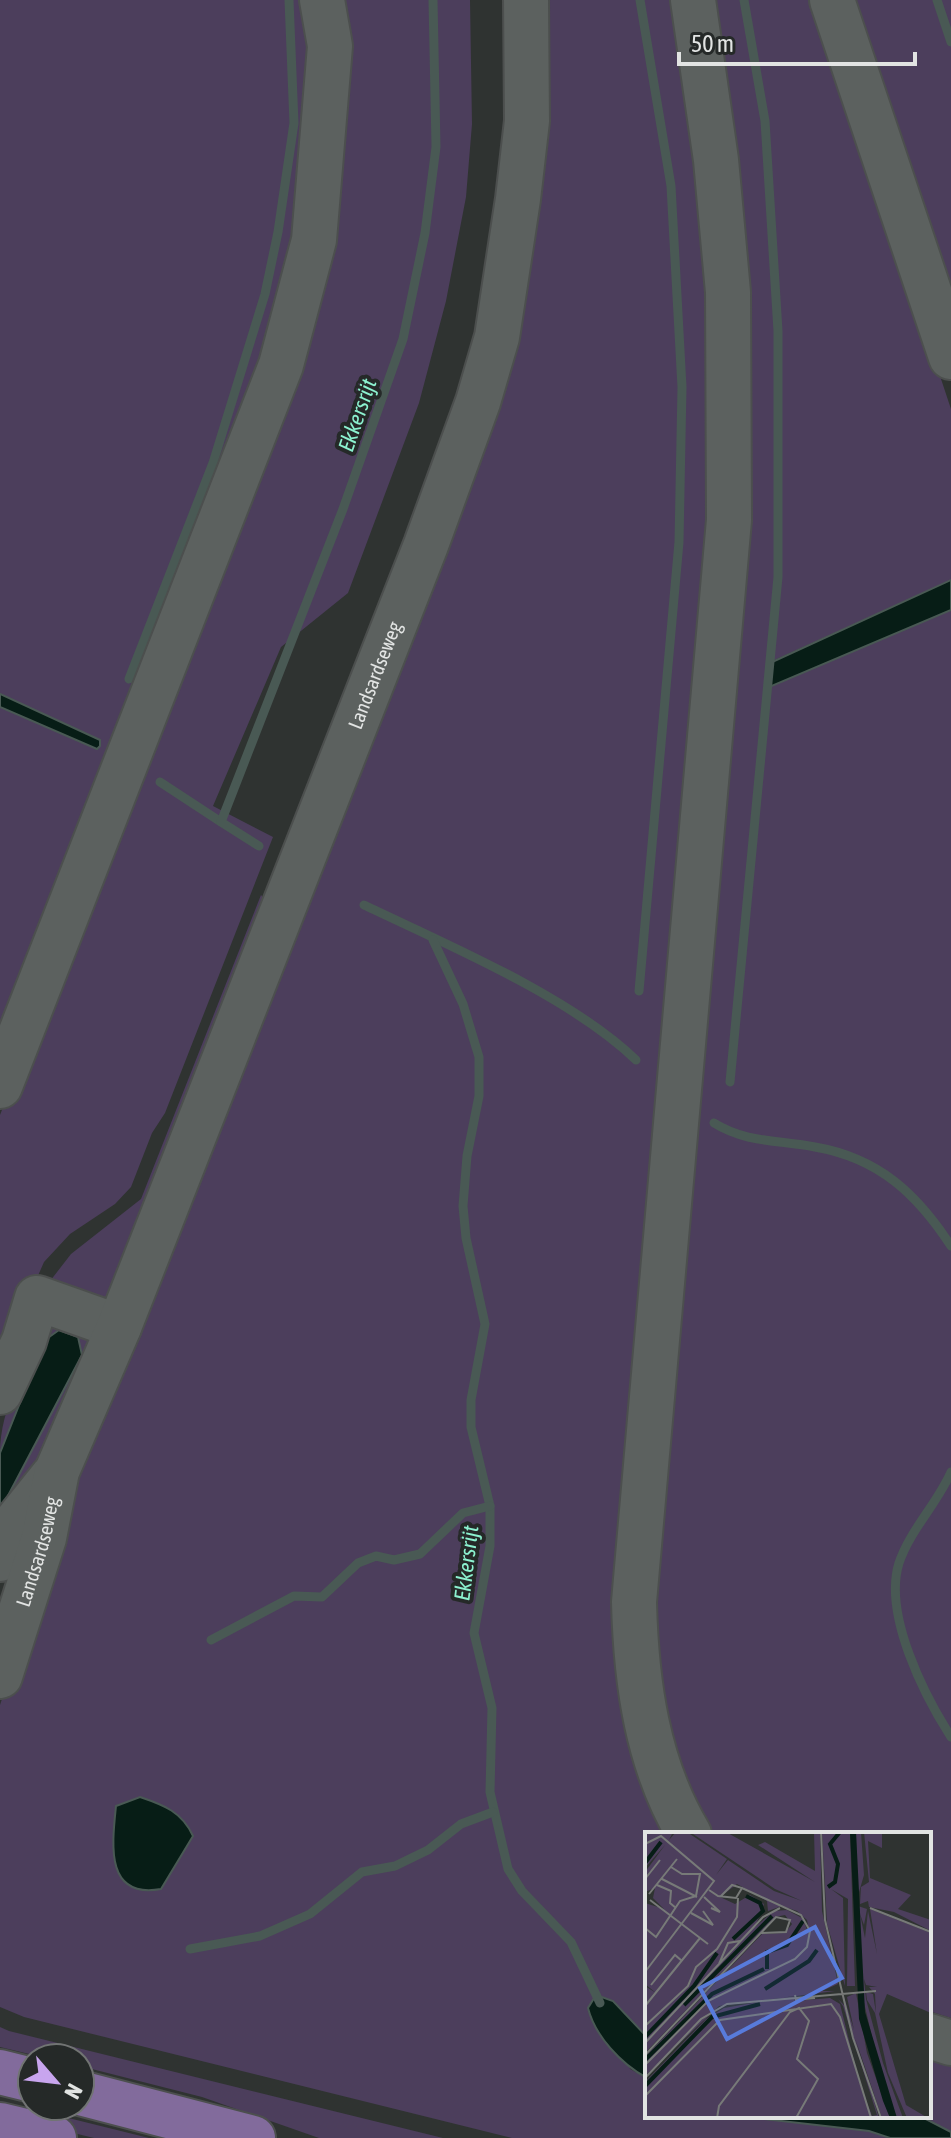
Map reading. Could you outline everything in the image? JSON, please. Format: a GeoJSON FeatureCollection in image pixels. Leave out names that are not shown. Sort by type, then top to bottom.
{"type":"FeatureCollection","features":[{"type":"Feature","properties":{"kind":"main road"},"geometry":{"type":"LineString","coordinates":[[96,2097],[253,2138]]}},
{"type":"Feature","properties":{"kind":"main road"},"geometry":{"type":"LineString","coordinates":[[0,2125],[54,2138]]}},
{"type":"Feature","properties":{"kind":"street"},"geometry":{"type":"LineString","coordinates":[[0,1086],[281,365],[314,240],[330,46],[322,0]]}},
{"type":"Feature","properties":{"kind":"street","name":"Landsardseweg"},"geometry":{"type":"LineString","coordinates":[[0,1676],[44,1538],[57,1471],[119,1327],[426,545],[478,402],[497,337],[518,199],[527,121],[526,0]]}},
{"type":"Feature","properties":{"kind":"street"},"geometry":{"type":"LineString","coordinates":[[688,1832],[662,1776],[642,1709],[635,1657],[634,1602],[729,520],[728,292],[716,160],[693,0]]}},
{"type":"Feature","properties":{"kind":"street"},"geometry":{"type":"LineString","coordinates":[[832,0],[951,357]]}},
{"type":"Feature","properties":{"kind":"street"},"geometry":{"type":"LineString","coordinates":[[0,1392],[24,1341],[37,1298],[119,1327]]}},
{"type":"Feature","properties":{"kind":"street","name":"Landsardseweg"},"geometry":{"type":"LineString","coordinates":[[0,1559],[17,1521],[57,1471]]}},
{"type":"Feature","properties":{"kind":"street"},"geometry":{"type":"LineString","coordinates":[[931,2037],[951,2043]]}},
{"type":"Feature","properties":{"kind":"shaded area"},"geometry":{"type":"Polygon","coordinates":[[[0,0],[312,0],[289,305],[0,1072],[0,707],[43,725],[99,740],[0,694],[0,0]]]}},
{"type":"Feature","properties":{"kind":"shaded area"},"geometry":{"type":"Polygon","coordinates":[[[332,0],[470,0],[472,124],[466,197],[446,301],[419,403],[348,593],[281,647],[213,806],[273,837],[165,1113],[152,1133],[131,1187],[115,1204],[70,1234],[44,1262],[0,1362],[0,1115],[265,436],[332,0]]]}},
{"type":"Feature","properties":{"kind":"shaded area"},"geometry":{"type":"Polygon","coordinates":[[[538,0],[693,0],[728,292],[634,1602],[689,1832],[645,1832],[645,2035],[613,2001],[630,2069],[645,2077],[645,2118],[755,2118],[869,2131],[890,2138],[512,2138],[24,2017],[0,2007],[0,1705],[75,1480],[477,451],[538,0]]]}},
{"type":"Feature","properties":{"kind":"shaded area"},"geometry":{"type":"Polygon","coordinates":[[[712,0],[815,0],[951,409],[951,580],[770,662],[767,687],[951,610],[951,2018],[931,2012],[931,1832],[709,1832],[667,1738],[651,1611],[734,685],[712,0]]]}},
{"type":"Feature","properties":{"kind":"shaded area"},"geometry":{"type":"Polygon","coordinates":[[[855,0],[951,0],[951,287],[855,0]]]}},
{"type":"Feature","properties":{"kind":"shaded area"},"geometry":{"type":"Polygon","coordinates":[[[951,580],[951,610],[767,688],[770,663],[951,580]]]}},
{"type":"Feature","properties":{"kind":"shaded area"},"geometry":{"type":"Polygon","coordinates":[[[0,694],[100,740],[100,746],[97,749],[0,707],[0,694]]]}},
{"type":"Feature","properties":{"kind":"shaded area"},"geometry":{"type":"Polygon","coordinates":[[[261,895],[270,906],[117,1288],[103,1303],[47,1285],[71,1254],[141,1199],[261,895]]]}},
{"type":"Feature","properties":{"kind":"shaded area"},"geometry":{"type":"Polygon","coordinates":[[[52,1322],[93,1338],[93,1355],[0,1532],[0,1511],[82,1355],[45,1340],[0,1453],[4,1419],[16,1384],[52,1322]]]}},
{"type":"Feature","properties":{"kind":"shaded area"},"geometry":{"type":"Polygon","coordinates":[[[59,1330],[78,1337],[82,1355],[0,1511],[0,1453],[45,1340],[59,1330]]]}},
{"type":"Feature","properties":{"kind":"shaded area"},"geometry":{"type":"Polygon","coordinates":[[[140,1797],[171,1810],[193,1836],[161,1889],[143,1890],[130,1886],[116,1866],[113,1837],[116,1806],[140,1797]]]}},
{"type":"Feature","properties":{"kind":"shaded area"},"geometry":{"type":"Polygon","coordinates":[[[596,1995],[613,2001],[645,2035],[645,2077],[619,2057],[603,2039],[588,2008],[596,1995]]]}},
{"type":"Feature","properties":{"kind":"shaded area"},"geometry":{"type":"Polygon","coordinates":[[[0,2027],[54,2042],[16,2042],[16,2051],[0,2047],[0,2027]]]}},
{"type":"Feature","properties":{"kind":"shaded area"},"geometry":{"type":"Polygon","coordinates":[[[931,2037],[951,2043],[951,2132],[924,2118],[931,2118],[931,2037]]]}},
{"type":"Feature","properties":{"kind":"shaded area"},"geometry":{"type":"Polygon","coordinates":[[[96,2052],[443,2138],[319,2138],[202,2097],[96,2070],[96,2052]]]}},
{"type":"Feature","properties":{"kind":"shaded area"},"geometry":{"type":"Polygon","coordinates":[[[0,2101],[16,2105],[16,2119],[0,2115],[0,2101]]]}},
{"type":"Feature","properties":{"kind":"shaded area"},"geometry":{"type":"Polygon","coordinates":[[[755,2118],[924,2118],[951,2132],[951,2138],[890,2138],[869,2131],[755,2118]]]}},
{"type":"Feature","properties":{"kind":"shaded area"},"geometry":{"type":"Polygon","coordinates":[[[29,2122],[85,2122],[149,2138],[94,2138],[29,2122]]]}},
{"type":"Feature","properties":{"kind":"waterway"},"geometry":{"type":"LineString","coordinates":[[129,679],[213,463],[265,294],[278,232],[294,123],[289,0]]}},
{"type":"Feature","properties":{"kind":"waterway","name":"Ekkersrijt"},"geometry":{"type":"LineString","coordinates":[[259,846],[221,822],[343,509],[403,339],[425,233],[436,147],[433,0]]}},
{"type":"Feature","properties":{"kind":"waterway"},"geometry":{"type":"LineString","coordinates":[[639,991],[679,542],[682,387],[671,186],[640,0]]}},
{"type":"Feature","properties":{"kind":"waterway"},"geometry":{"type":"LineString","coordinates":[[730,1082],[778,577],[778,331],[765,121],[744,0]]}},
{"type":"Feature","properties":{"kind":"waterway"},"geometry":{"type":"LineString","coordinates":[[937,0],[951,42]]}},
{"type":"Feature","properties":{"kind":"waterway","name":"Ekkersrijt"},"geometry":{"type":"LineString","coordinates":[[160,782],[221,822]]}},
{"type":"Feature","properties":{"kind":"waterway","name":"Ekkersrijt"},"geometry":{"type":"LineString","coordinates":[[364,905],[544,994],[609,1037],[636,1060]]}},
{"type":"Feature","properties":{"kind":"waterway","name":"Ekkersrijt"},"geometry":{"type":"LineString","coordinates":[[433,940],[463,1004],[479,1057],[479,1096],[467,1156],[463,1206],[466,1238],[485,1324],[471,1400],[471,1427],[490,1506],[490,1546],[474,1633],[492,1708],[490,1792],[508,1869],[522,1891],[571,1942],[600,2003]]}},
{"type":"Feature","properties":{"kind":"waterway","name":"Ekkersrijt"},"geometry":{"type":"LineString","coordinates":[[714,1123],[751,1138],[838,1152],[877,1169],[910,1195],[951,1246]]}},
{"type":"Feature","properties":{"kind":"waterway","name":"Ekkersrijt"},"geometry":{"type":"LineString","coordinates":[[951,1472],[904,1551],[896,1583],[901,1629],[909,1653],[918,1677],[951,1737]]}},
{"type":"Feature","properties":{"kind":"waterway"},"geometry":{"type":"LineString","coordinates":[[211,1640],[294,1596],[322,1597],[358,1563],[376,1556],[394,1560],[420,1554],[463,1513],[490,1506]]}},
{"type":"Feature","properties":{"kind":"waterway"},"geometry":{"type":"LineString","coordinates":[[190,1949],[260,1936],[310,1914],[362,1872],[395,1866],[428,1850],[461,1824],[493,1812]]}}]}
